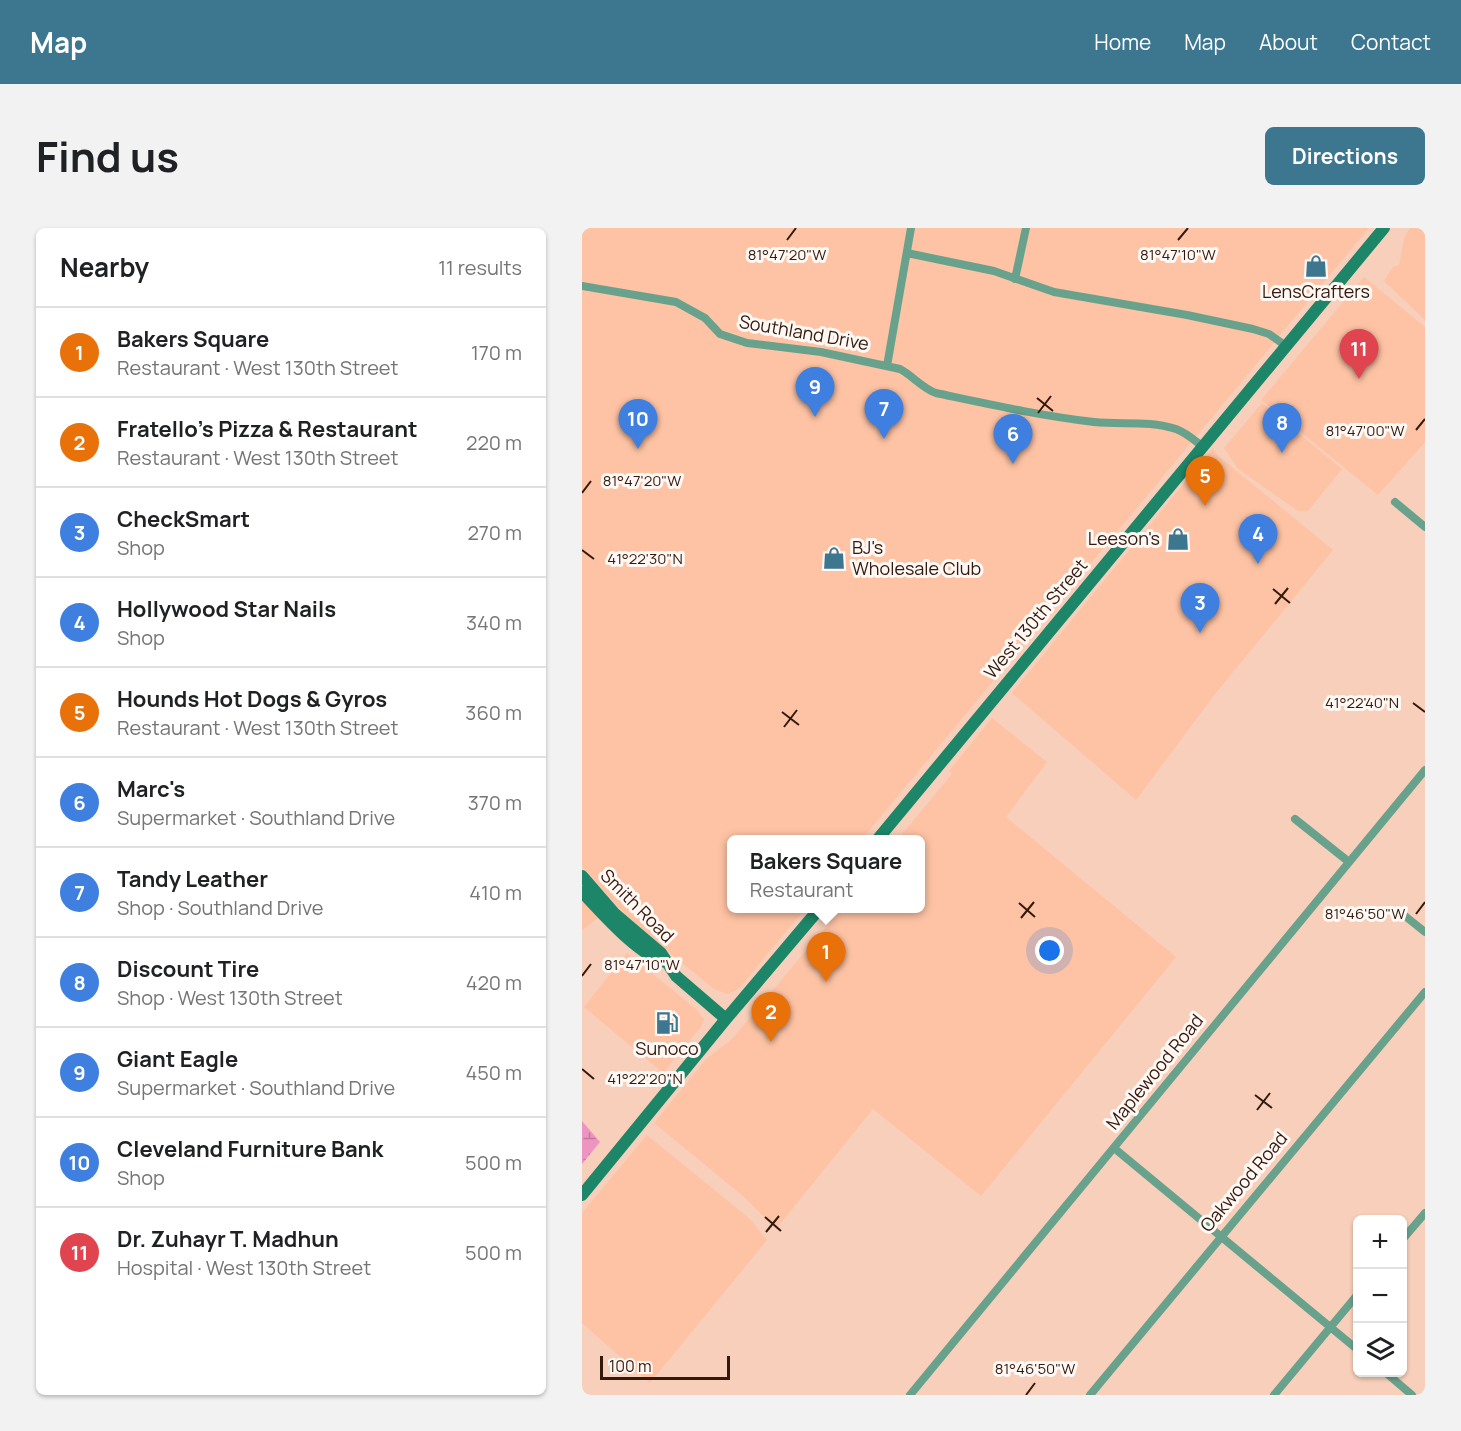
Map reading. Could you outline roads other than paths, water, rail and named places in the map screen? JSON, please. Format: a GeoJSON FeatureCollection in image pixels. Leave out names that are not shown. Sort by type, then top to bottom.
{"type":"FeatureCollection","features":[{"type":"Feature","properties":{"kind":"main road","name":"West 130th Street"},"geometry":{"type":"LineString","coordinates":[[881,835],[1384,228]]}},
{"type":"Feature","properties":{"kind":"main road","name":"Smith Road"},"geometry":{"type":"LineString","coordinates":[[582,876],[614,913],[661,953],[676,976],[726,1019]]}},
{"type":"Feature","properties":{"kind":"main road","name":"Smith Road"},"geometry":{"type":"LineString","coordinates":[[582,892],[623,934],[653,959],[665,962]]}},
{"type":"Feature","properties":{"kind":"main road"},"geometry":{"type":"LineString","coordinates":[[582,1195],[726,1019],[817,913]]}},
{"type":"Feature","properties":{"kind":"street","name":"Southland Drive"},"geometry":{"type":"LineString","coordinates":[[887,366],[911,228]]}},
{"type":"Feature","properties":{"kind":"street"},"geometry":{"type":"LineString","coordinates":[[1016,279],[1026,228]]}},
{"type":"Feature","properties":{"kind":"street"},"geometry":{"type":"LineString","coordinates":[[907,253],[994,272],[1054,292],[1253,329],[1269,334],[1286,346]]}},
{"type":"Feature","properties":{"kind":"street","name":"Southland Drive"},"geometry":{"type":"LineString","coordinates":[[582,286],[675,302],[705,318],[720,334],[747,343],[821,352],[887,366],[909,374],[922,387],[936,393],[1046,415],[1096,422],[1164,426],[1190,436],[1203,447]]}},
{"type":"Feature","properties":{"kind":"street"},"geometry":{"type":"LineString","coordinates":[[1395,502],[1423,521]]}},
{"type":"Feature","properties":{"kind":"street","name":"Maplewood Road"},"geometry":{"type":"LineString","coordinates":[[910,1395],[1425,770]]}},
{"type":"Feature","properties":{"kind":"street"},"geometry":{"type":"LineString","coordinates":[[1295,819],[1349,862]]}},
{"type":"Feature","properties":{"kind":"street"},"geometry":{"type":"LineString","coordinates":[[1405,916],[1425,932]]}},
{"type":"Feature","properties":{"kind":"street","name":"Oakwood Road"},"geometry":{"type":"LineString","coordinates":[[1090,1395],[1425,992]]}},
{"type":"Feature","properties":{"kind":"street"},"geometry":{"type":"LineString","coordinates":[[1114,1148],[1353,1346]]}},
{"type":"Feature","properties":{"kind":"street"},"geometry":{"type":"LineString","coordinates":[[1407,1234],[1425,1213]]}},
{"type":"Feature","properties":{"kind":"street"},"geometry":{"type":"LineString","coordinates":[[1274,1395],[1353,1300]]}},
{"type":"Feature","properties":{"kind":"street"},"geometry":{"type":"LineString","coordinates":[[1391,1377],[1412,1395]]}},
{"type":"Feature","properties":{"kind":"place","name":"LensCrafters"},"geometry":{"type":"Point","coordinates":[1316,266]}},
{"type":"Feature","properties":{"kind":"place","name":"Dr. Zuhayr T. Madhun"},"geometry":{"type":"Point","coordinates":[1359,379]}},
{"type":"Feature","properties":{"kind":"place","name":"Giant Eagle"},"geometry":{"type":"Point","coordinates":[815,417]}},
{"type":"Feature","properties":{"kind":"place","name":"Tandy Leather"},"geometry":{"type":"Point","coordinates":[884,439]}},
{"type":"Feature","properties":{"kind":"place","name":"Cleveland Furniture Bank"},"geometry":{"type":"Point","coordinates":[638,449]}},
{"type":"Feature","properties":{"kind":"place","name":"Discount Tire"},"geometry":{"type":"Point","coordinates":[1282,453]}},
{"type":"Feature","properties":{"kind":"place","name":"Marc's"},"geometry":{"type":"Point","coordinates":[1013,464]}},
{"type":"Feature","properties":{"kind":"place","name":"Hounds Hot Dogs & Gyros"},"geometry":{"type":"Point","coordinates":[1205,506]}},
{"type":"Feature","properties":{"kind":"place","name":"Leeson's"},"geometry":{"type":"Point","coordinates":[1178,539]}},
{"type":"Feature","properties":{"kind":"place","name":"BJ's Wholesale Club"},"geometry":{"type":"Point","coordinates":[834,558]}},
{"type":"Feature","properties":{"kind":"place","name":"Hollywood Star Nails"},"geometry":{"type":"Point","coordinates":[1258,564]}},
{"type":"Feature","properties":{"kind":"place","name":"CheckSmart"},"geometry":{"type":"Point","coordinates":[1200,633]}},
{"type":"Feature","properties":{"kind":"place","name":"Bakers Square"},"geometry":{"type":"Point","coordinates":[826,982]}},
{"type":"Feature","properties":{"kind":"place","name":"Sunoco"},"geometry":{"type":"Point","coordinates":[667,1023]}},
{"type":"Feature","properties":{"kind":"place","name":"Fratello's Pizza & Restaurant"},"geometry":{"type":"Point","coordinates":[771,1042]}}]}
